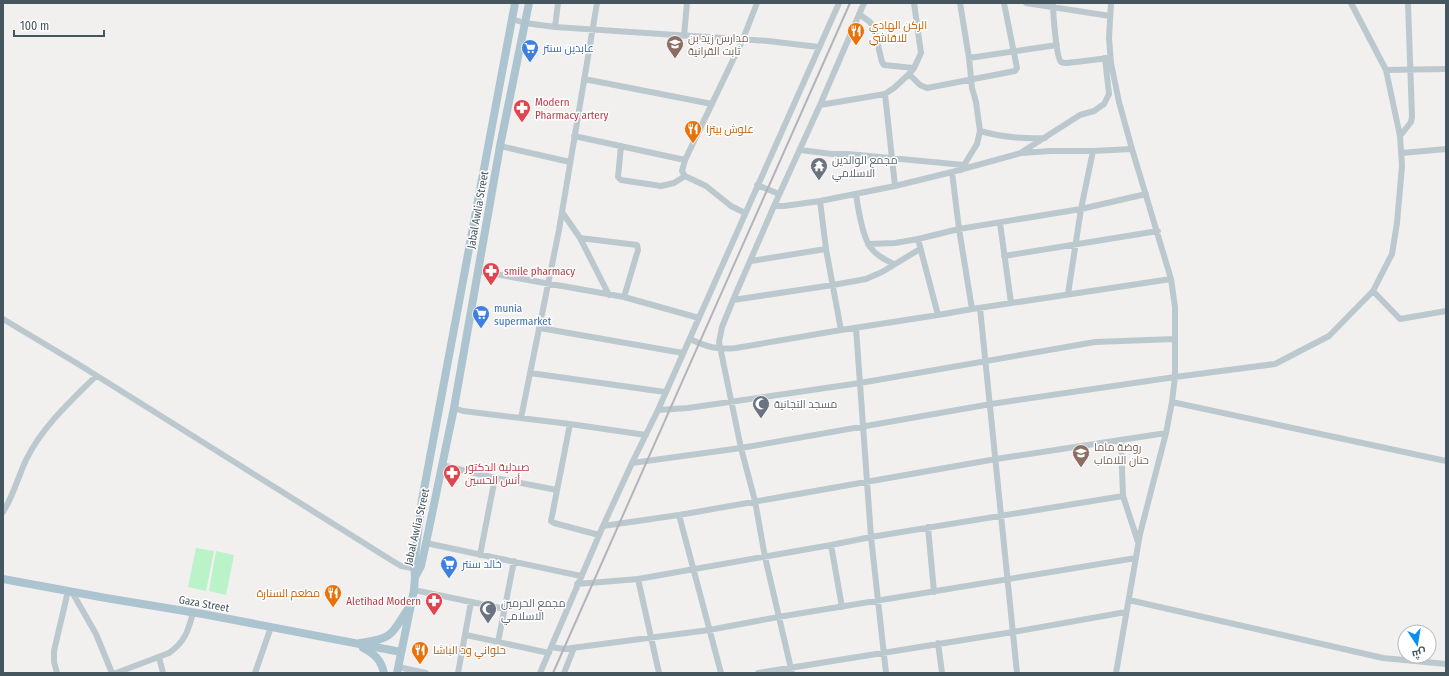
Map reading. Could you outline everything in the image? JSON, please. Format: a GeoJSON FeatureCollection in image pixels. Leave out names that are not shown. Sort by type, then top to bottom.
{"type":"FeatureCollection","features":[{"type":"Feature","properties":{"kind":"main road","name":"Jabal Awlia Street"},"geometry":{"type":"LineString","coordinates":[[416,572],[414,564],[422,500],[515,3]]}},
{"type":"Feature","properties":{"kind":"main road","name":"Jabal Awlia Street"},"geometry":{"type":"LineString","coordinates":[[416,572],[426,543],[454,408],[500,146],[529,3]]}},
{"type":"Feature","properties":{"kind":"main road"},"geometry":{"type":"LineString","coordinates":[[398,670],[414,590],[416,572]]}},
{"type":"Feature","properties":{"kind":"main road","name":"Gaza Street"},"geometry":{"type":"LineString","coordinates":[[3,579],[401,652]]}},
{"type":"Feature","properties":{"kind":"main road"},"geometry":{"type":"LineString","coordinates":[[356,644],[376,640],[389,635],[410,605]]}},
{"type":"Feature","properties":{"kind":"main road"},"geometry":{"type":"LineString","coordinates":[[356,644],[375,655],[384,673]]}},
{"type":"Feature","properties":{"kind":"street"},"geometry":{"type":"LineString","coordinates":[[555,27],[558,3]]}},
{"type":"Feature","properties":{"kind":"street"},"geometry":{"type":"LineString","coordinates":[[521,418],[562,212],[591,30],[597,3]]}},
{"type":"Feature","properties":{"kind":"street"},"geometry":{"type":"LineString","coordinates":[[684,36],[688,3]]}},
{"type":"Feature","properties":{"kind":"street"},"geometry":{"type":"LineString","coordinates":[[745,213],[731,206],[706,186],[685,176],[682,171],[685,160],[743,39],[757,3]]}},
{"type":"Feature","properties":{"kind":"street"},"geometry":{"type":"LineString","coordinates":[[540,673],[577,584],[632,463],[658,410],[839,3]]}},
{"type":"Feature","properties":{"kind":"street"},"geometry":{"type":"LineString","coordinates":[[791,670],[778,617],[755,502],[741,448],[733,402],[719,342],[720,335],[733,300],[864,3]]}},
{"type":"Feature","properties":{"kind":"street"},"geometry":{"type":"LineString","coordinates":[[820,105],[885,94],[909,74],[920,58],[921,48],[914,3]]}},
{"type":"Feature","properties":{"kind":"street"},"geometry":{"type":"LineString","coordinates":[[960,3],[972,79],[972,88],[976,102],[980,131],[977,144],[962,168]]}},
{"type":"Feature","properties":{"kind":"street"},"geometry":{"type":"LineString","coordinates":[[909,74],[920,85],[927,88],[1015,71],[1017,68],[1004,3]]}},
{"type":"Feature","properties":{"kind":"street"},"geometry":{"type":"LineString","coordinates":[[1026,3],[1053,5],[1110,16]]}},
{"type":"Feature","properties":{"kind":"street"},"geometry":{"type":"LineString","coordinates":[[1021,153],[1080,115],[1094,111],[1104,104],[1109,94],[1108,58],[1111,3]]}},
{"type":"Feature","properties":{"kind":"street"},"geometry":{"type":"LineString","coordinates":[[632,463],[741,448],[991,404],[1274,364],[1329,336],[1373,291],[1392,254],[1401,182],[1402,152],[1400,136],[1386,70],[1351,3]]}},
{"type":"Feature","properties":{"kind":"street"},"geometry":{"type":"LineString","coordinates":[[1400,136],[1411,122],[1412,117],[1408,3]]}},
{"type":"Feature","properties":{"kind":"street"},"geometry":{"type":"LineString","coordinates":[[1053,5],[1060,61],[1063,63],[1108,58]]}},
{"type":"Feature","properties":{"kind":"street"},"geometry":{"type":"LineString","coordinates":[[859,14],[873,26],[884,65],[914,68]]}},
{"type":"Feature","properties":{"kind":"street"},"geometry":{"type":"LineString","coordinates":[[512,19],[555,27],[743,39],[819,47]]}},
{"type":"Feature","properties":{"kind":"street"},"geometry":{"type":"LineString","coordinates":[[969,58],[1057,45]]}},
{"type":"Feature","properties":{"kind":"street"},"geometry":{"type":"LineString","coordinates":[[1108,58],[1132,148],[1172,279],[1176,307],[1172,402],[1166,433],[1138,544],[1116,673]]}},
{"type":"Feature","properties":{"kind":"street"},"geometry":{"type":"LineString","coordinates":[[1386,70],[1411,71],[1446,69]]}},
{"type":"Feature","properties":{"kind":"street"},"geometry":{"type":"LineString","coordinates":[[584,79],[712,104]]}},
{"type":"Feature","properties":{"kind":"street"},"geometry":{"type":"LineString","coordinates":[[885,94],[895,186]]}},
{"type":"Feature","properties":{"kind":"street"},"geometry":{"type":"LineString","coordinates":[[980,131],[1016,138],[1045,138]]}},
{"type":"Feature","properties":{"kind":"street"},"geometry":{"type":"LineString","coordinates":[[574,136],[685,160]]}},
{"type":"Feature","properties":{"kind":"street"},"geometry":{"type":"LineString","coordinates":[[500,146],[570,162]]}},
{"type":"Feature","properties":{"kind":"street"},"geometry":{"type":"LineString","coordinates":[[621,146],[618,172],[618,177],[621,180],[661,186],[674,183],[685,176]]}},
{"type":"Feature","properties":{"kind":"street"},"geometry":{"type":"LineString","coordinates":[[774,206],[784,206],[895,186],[1021,153],[1093,151],[1132,148]]}},
{"type":"Feature","properties":{"kind":"street"},"geometry":{"type":"LineString","coordinates":[[1402,152],[1446,149]]}},
{"type":"Feature","properties":{"kind":"street"},"geometry":{"type":"LineString","coordinates":[[800,150],[832,154],[892,158],[962,168]]}},
{"type":"Feature","properties":{"kind":"street"},"geometry":{"type":"LineString","coordinates":[[1068,294],[1081,209],[1093,151]]}},
{"type":"Feature","properties":{"kind":"street"},"geometry":{"type":"LineString","coordinates":[[952,172],[959,229],[972,309]]}},
{"type":"Feature","properties":{"kind":"street"},"geometry":{"type":"LineString","coordinates":[[758,185],[779,194]]}},
{"type":"Feature","properties":{"kind":"street"},"geometry":{"type":"LineString","coordinates":[[856,194],[860,219],[868,244],[877,254],[894,264]]}},
{"type":"Feature","properties":{"kind":"street"},"geometry":{"type":"LineString","coordinates":[[868,244],[895,243],[918,239],[959,229],[1081,209],[1146,194]]}},
{"type":"Feature","properties":{"kind":"street"},"geometry":{"type":"LineString","coordinates":[[820,200],[826,249],[841,330]]}},
{"type":"Feature","properties":{"kind":"street"},"geometry":{"type":"LineString","coordinates":[[562,212],[580,238],[609,295]]}},
{"type":"Feature","properties":{"kind":"street"},"geometry":{"type":"LineString","coordinates":[[1000,223],[1011,303]]}},
{"type":"Feature","properties":{"kind":"street"},"geometry":{"type":"LineString","coordinates":[[1004,256],[1158,231]]}},
{"type":"Feature","properties":{"kind":"street"},"geometry":{"type":"LineString","coordinates":[[580,238],[637,245],[638,250],[624,297]]}},
{"type":"Feature","properties":{"kind":"street"},"geometry":{"type":"LineString","coordinates":[[918,239],[938,315]]}},
{"type":"Feature","properties":{"kind":"street"},"geometry":{"type":"LineString","coordinates":[[733,300],[866,279],[882,272],[920,248]]}},
{"type":"Feature","properties":{"kind":"street"},"geometry":{"type":"LineString","coordinates":[[751,261],[826,249]]}},
{"type":"Feature","properties":{"kind":"street"},"geometry":{"type":"LineString","coordinates":[[478,271],[624,297],[699,318]]}},
{"type":"Feature","properties":{"kind":"street"},"geometry":{"type":"LineString","coordinates":[[690,339],[699,344],[721,350],[972,309],[1172,279]]}},
{"type":"Feature","properties":{"kind":"street"},"geometry":{"type":"LineString","coordinates":[[1373,291],[1401,319],[1446,311]]}},
{"type":"Feature","properties":{"kind":"street"},"geometry":{"type":"LineString","coordinates":[[980,308],[991,404],[1017,673]]}},
{"type":"Feature","properties":{"kind":"street"},"geometry":{"type":"LineString","coordinates":[[3,319],[391,560],[416,572]]}},
{"type":"Feature","properties":{"kind":"street"},"geometry":{"type":"LineString","coordinates":[[540,328],[683,353]]}},
{"type":"Feature","properties":{"kind":"street"},"geometry":{"type":"LineString","coordinates":[[856,328],[871,537],[886,673]]}},
{"type":"Feature","properties":{"kind":"street"},"geometry":{"type":"LineString","coordinates":[[658,410],[733,402],[860,383],[1107,341],[1175,339]]}},
{"type":"Feature","properties":{"kind":"street"},"geometry":{"type":"LineString","coordinates":[[530,373],[665,392]]}},
{"type":"Feature","properties":{"kind":"street"},"geometry":{"type":"LineString","coordinates":[[3,512],[9,502],[27,458],[47,426],[96,376]]}},
{"type":"Feature","properties":{"kind":"street"},"geometry":{"type":"LineString","coordinates":[[1172,402],[1446,461]]}},
{"type":"Feature","properties":{"kind":"street"},"geometry":{"type":"LineString","coordinates":[[454,408],[464,411],[646,435]]}},
{"type":"Feature","properties":{"kind":"street"},"geometry":{"type":"LineString","coordinates":[[570,424],[552,522],[599,535]]}},
{"type":"Feature","properties":{"kind":"street"},"geometry":{"type":"LineString","coordinates":[[603,526],[679,515],[867,483],[996,459],[1166,433]]}},
{"type":"Feature","properties":{"kind":"street"},"geometry":{"type":"LineString","coordinates":[[1121,440],[1124,496],[1138,544]]}},
{"type":"Feature","properties":{"kind":"street"},"geometry":{"type":"LineString","coordinates":[[442,465],[495,478],[557,490]]}},
{"type":"Feature","properties":{"kind":"street"},"geometry":{"type":"LineString","coordinates":[[480,555],[495,478]]}},
{"type":"Feature","properties":{"kind":"street"},"geometry":{"type":"LineString","coordinates":[[577,584],[638,579],[928,527],[1124,496]]}},
{"type":"Feature","properties":{"kind":"street"},"geometry":{"type":"LineString","coordinates":[[679,515],[721,673]]}},
{"type":"Feature","properties":{"kind":"street"},"geometry":{"type":"LineString","coordinates":[[928,527],[934,592]]}},
{"type":"Feature","properties":{"kind":"street"},"geometry":{"type":"LineString","coordinates":[[426,543],[581,576]]}},
{"type":"Feature","properties":{"kind":"street"},"geometry":{"type":"LineString","coordinates":[[831,545],[842,607]]}},
{"type":"Feature","properties":{"kind":"street"},"geometry":{"type":"LineString","coordinates":[[466,635],[498,642],[550,650],[574,648],[709,630],[778,617],[1136,558]]}},
{"type":"Feature","properties":{"kind":"street"},"geometry":{"type":"LineString","coordinates":[[498,642],[514,561]]}},
{"type":"Feature","properties":{"kind":"street"},"geometry":{"type":"LineString","coordinates":[[638,579],[659,673]]}},
{"type":"Feature","properties":{"kind":"street"},"geometry":{"type":"LineString","coordinates":[[414,590],[505,609]]}},
{"type":"Feature","properties":{"kind":"street"},"geometry":{"type":"LineString","coordinates":[[57,673],[54,662],[54,652],[70,591]]}},
{"type":"Feature","properties":{"kind":"street"},"geometry":{"type":"LineString","coordinates":[[70,591],[96,634],[112,673]]}},
{"type":"Feature","properties":{"kind":"street"},"geometry":{"type":"LineString","coordinates":[[1129,600],[1383,658],[1446,664]]}},
{"type":"Feature","properties":{"kind":"street"},"geometry":{"type":"LineString","coordinates":[[458,673],[472,602]]}},
{"type":"Feature","properties":{"kind":"street"},"geometry":{"type":"LineString","coordinates":[[758,673],[791,670],[884,652],[1013,632],[1126,612]]}},
{"type":"Feature","properties":{"kind":"street"},"geometry":{"type":"LineString","coordinates":[[116,673],[169,653],[183,641],[187,634],[193,613]]}},
{"type":"Feature","properties":{"kind":"street"},"geometry":{"type":"LineString","coordinates":[[255,673],[270,627]]}},
{"type":"Feature","properties":{"kind":"street"},"geometry":{"type":"LineString","coordinates":[[938,643],[942,673]]}},
{"type":"Feature","properties":{"kind":"street"},"geometry":{"type":"LineString","coordinates":[[564,673],[574,648]]}},
{"type":"Feature","properties":{"kind":"street"},"geometry":{"type":"LineString","coordinates":[[159,657],[163,673]]}},
{"type":"Feature","properties":{"kind":"street"},"geometry":{"type":"LineString","coordinates":[[398,670],[426,673]]}},
{"type":"Feature","properties":{"kind":"green space"},"geometry":{"type":"Polygon","coordinates":[[[196,548],[214,551],[206,591],[188,587],[196,548]]]}},
{"type":"Feature","properties":{"kind":"green space"},"geometry":{"type":"Polygon","coordinates":[[[216,551],[234,555],[226,595],[209,591],[216,551]]]}},
{"type":"Feature","properties":{"kind":"railway"},"geometry":{"type":"LineString","coordinates":[[553,673],[850,3]]}},
{"type":"Feature","properties":{"kind":"place","name":"الركن الهادي للاقاشي"},"geometry":{"type":"Point","coordinates":[856,46]}},
{"type":"Feature","properties":{"kind":"place","name":"مدارس زيد بن ثابت القرانية"},"geometry":{"type":"Point","coordinates":[675,59]}},
{"type":"Feature","properties":{"kind":"place","name":"عابدين سنتر"},"geometry":{"type":"Point","coordinates":[530,63]}},
{"type":"Feature","properties":{"kind":"place","name":"Modern Pharmacy artery"},"geometry":{"type":"Point","coordinates":[522,123]}},
{"type":"Feature","properties":{"kind":"place","name":"علوش بيتزا"},"geometry":{"type":"Point","coordinates":[693,144]}},
{"type":"Feature","properties":{"kind":"place","name":"مجمع الوالدين الاسلامي"},"geometry":{"type":"Point","coordinates":[819,181]}},
{"type":"Feature","properties":{"kind":"place","name":"smile pharmacy"},"geometry":{"type":"Point","coordinates":[491,286]}},
{"type":"Feature","properties":{"kind":"place","name":"munia supermarket"},"geometry":{"type":"Point","coordinates":[481,329]}},
{"type":"Feature","properties":{"kind":"place","name":"مسجد التجانية"},"geometry":{"type":"Point","coordinates":[761,419]}},
{"type":"Feature","properties":{"kind":"place","name":"روضة ماما حنان اللاماب"},"geometry":{"type":"Point","coordinates":[1081,468]}},
{"type":"Feature","properties":{"kind":"place","name":"صيدلية الدكتور أنس الحسين"},"geometry":{"type":"Point","coordinates":[452,488]}},
{"type":"Feature","properties":{"kind":"place","name":"خالد سنتر"},"geometry":{"type":"Point","coordinates":[449,579]}},
{"type":"Feature","properties":{"kind":"place","name":"مطعم السنارة"},"geometry":{"type":"Point","coordinates":[333,608]}},
{"type":"Feature","properties":{"kind":"place","name":"Aletihad Modern"},"geometry":{"type":"Point","coordinates":[434,616]}},
{"type":"Feature","properties":{"kind":"place","name":"مجمع الحرمين الاسلامي"},"geometry":{"type":"Point","coordinates":[488,624]}},
{"type":"Feature","properties":{"kind":"place","name":"حلواني ود الباشا"},"geometry":{"type":"Point","coordinates":[420,665]}}]}
